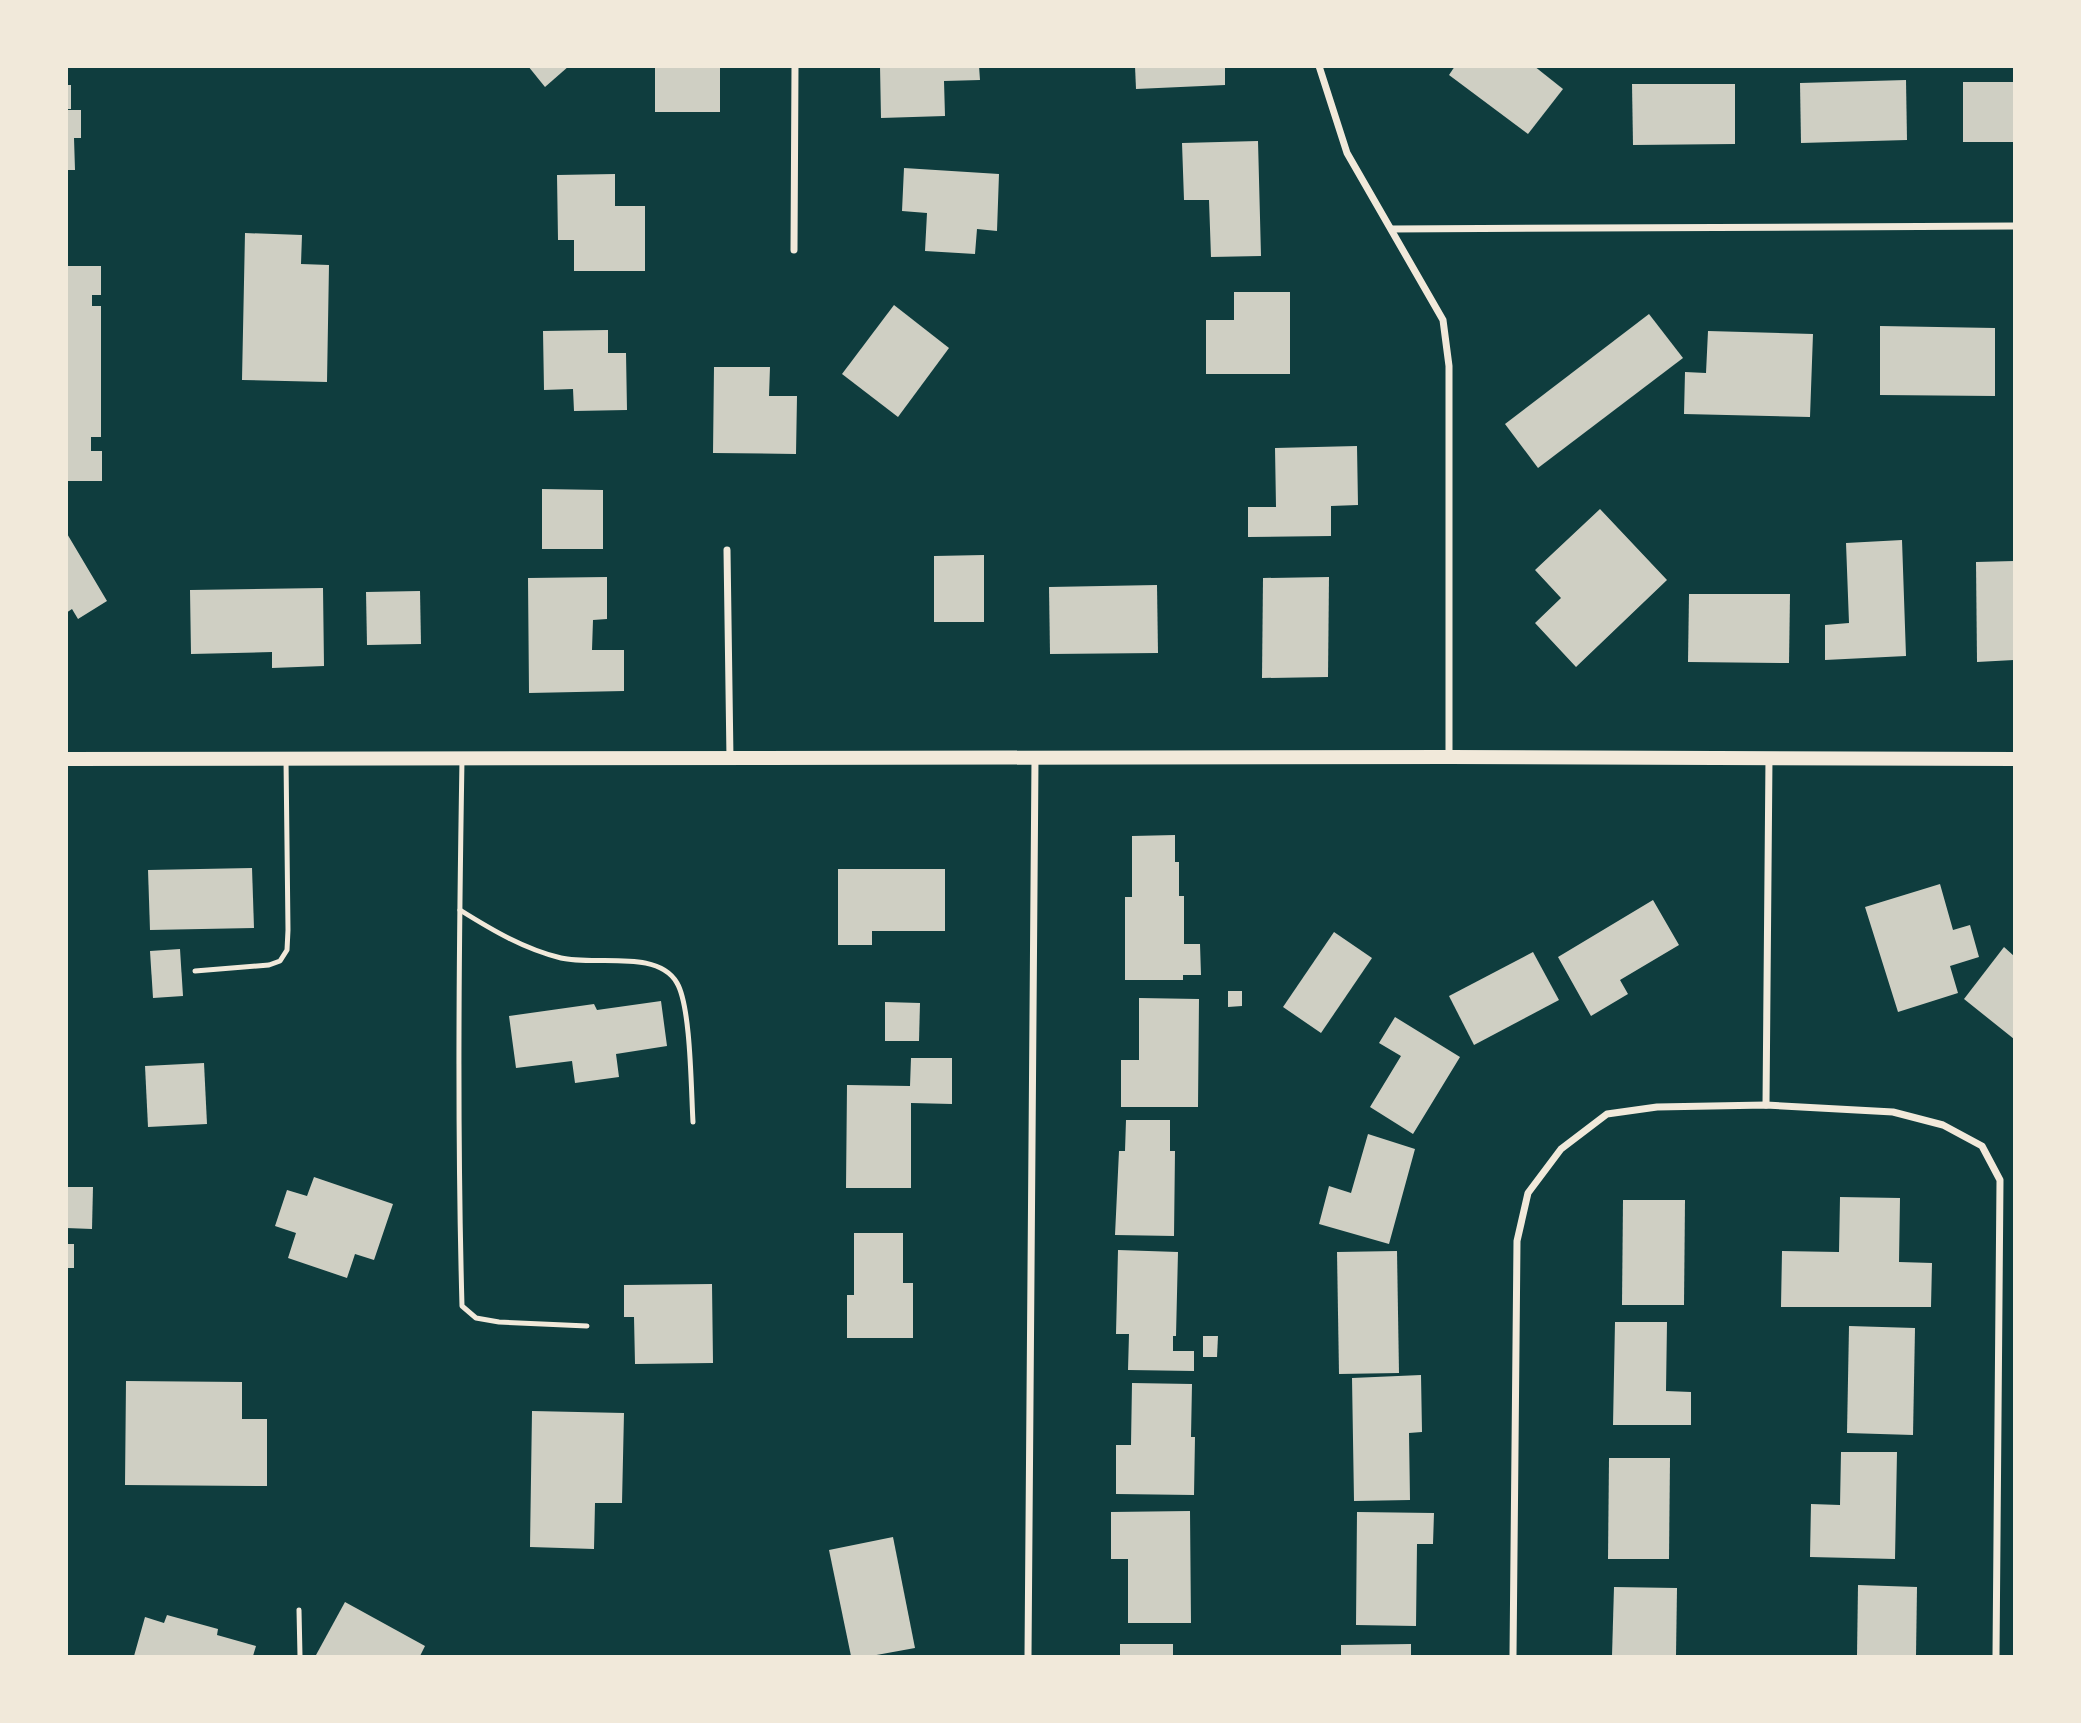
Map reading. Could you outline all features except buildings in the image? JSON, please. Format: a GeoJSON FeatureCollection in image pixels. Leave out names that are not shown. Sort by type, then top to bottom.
{"type":"FeatureCollection","features":[{"type":"Feature","properties":{"kind":"main road"},"geometry":{"type":"LineString","coordinates":[[66,759],[2014,759]]}},
{"type":"Feature","properties":{"kind":"street"},"geometry":{"type":"LineString","coordinates":[[794,250],[795,66]]}},
{"type":"Feature","properties":{"kind":"street"},"geometry":{"type":"LineString","coordinates":[[1319,66],[1347,153],[1443,320],[1449,366],[1449,757]]}},
{"type":"Feature","properties":{"kind":"street"},"geometry":{"type":"LineString","coordinates":[[1392,229],[2014,226]]}},
{"type":"Feature","properties":{"kind":"street"},"geometry":{"type":"LineString","coordinates":[[727,550],[730,759]]}},
{"type":"Feature","properties":{"kind":"street"},"geometry":{"type":"LineString","coordinates":[[1766,1105],[1769,757]]}},
{"type":"Feature","properties":{"kind":"street"},"geometry":{"type":"LineString","coordinates":[[1028,1657],[1035,759]]}},
{"type":"Feature","properties":{"kind":"street"},"geometry":{"type":"LineString","coordinates":[[1513,1657],[1517,1241],[1528,1193],[1561,1149],[1607,1114],[1657,1107],[1766,1105],[1893,1112],[1943,1125],[1982,1146],[2000,1180],[1996,1657]]}},
{"type":"Feature","properties":{"kind":"lane"},"geometry":{"type":"LineString","coordinates":[[195,971],[269,965],[280,961],[287,950],[286,759]]}},
{"type":"Feature","properties":{"kind":"lane"},"geometry":{"type":"LineString","coordinates":[[462,759],[462,1306],[476,1318],[499,1322],[587,1326]]}},
{"type":"Feature","properties":{"kind":"lane"},"geometry":{"type":"LineString","coordinates":[[460,910],[525,947],[563,959],[655,964],[669,972],[678,984],[685,1006],[693,1122]]}},
{"type":"Feature","properties":{"kind":"lane"},"geometry":{"type":"LineString","coordinates":[[299,1610],[300,1657]]}}]}
